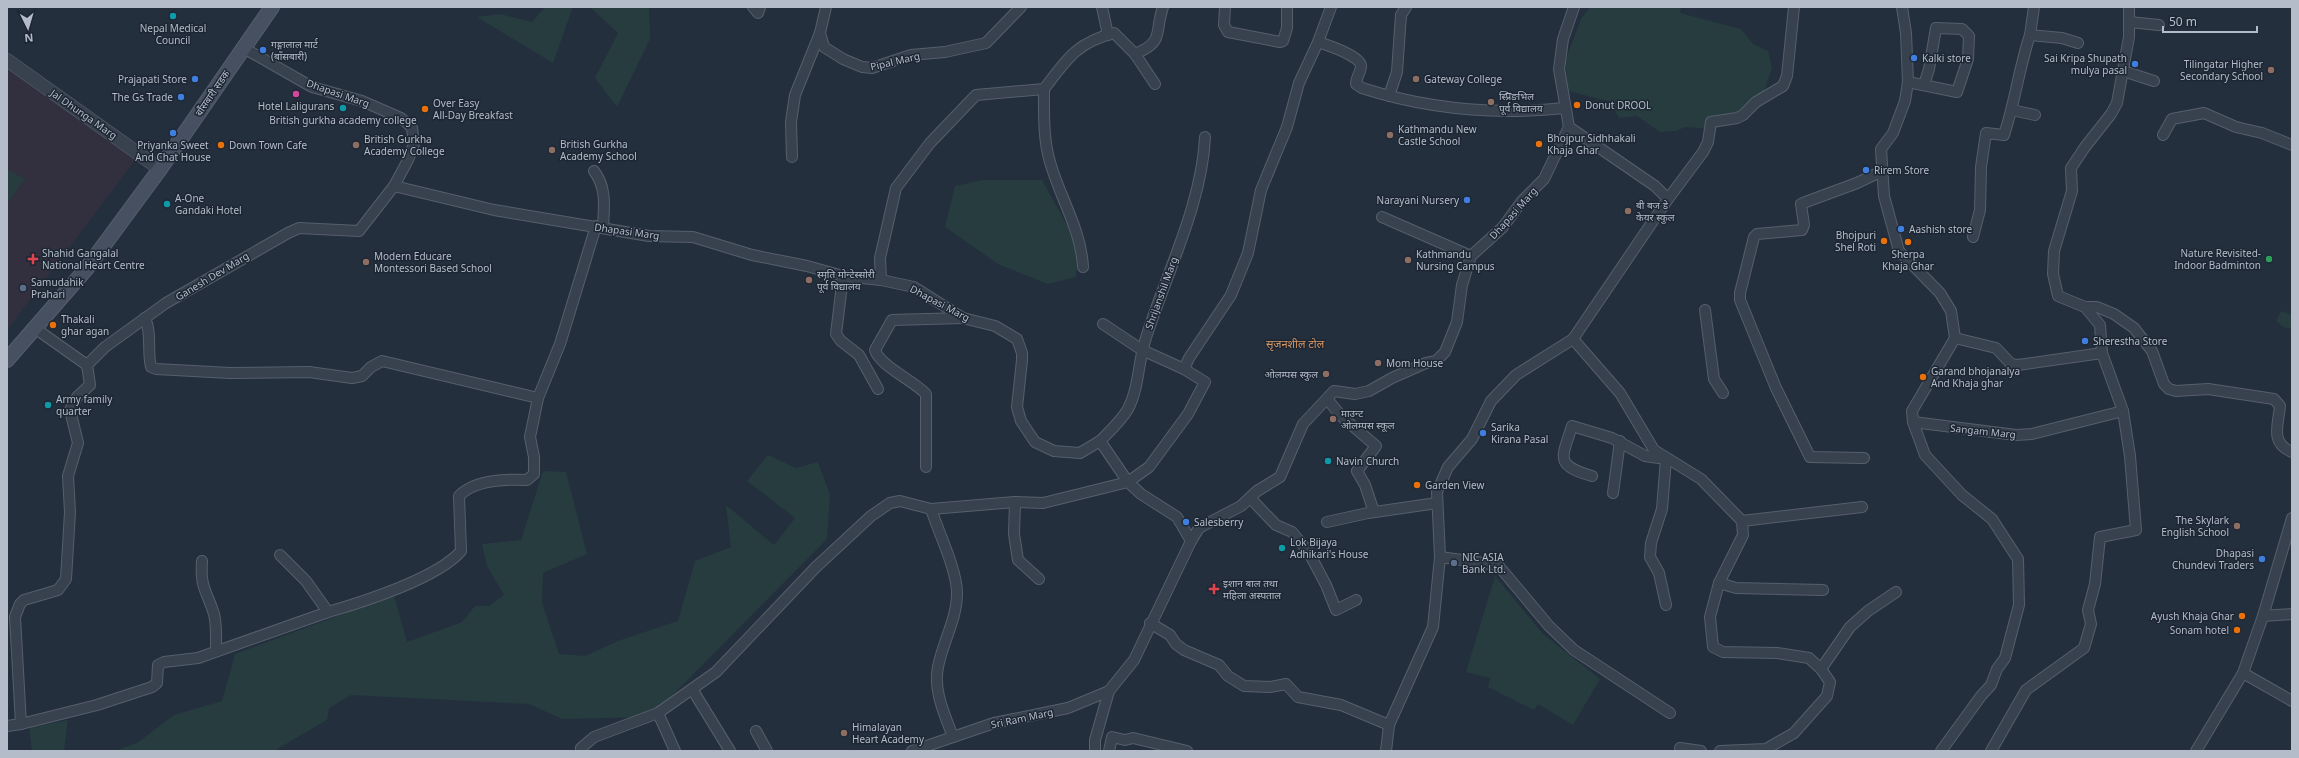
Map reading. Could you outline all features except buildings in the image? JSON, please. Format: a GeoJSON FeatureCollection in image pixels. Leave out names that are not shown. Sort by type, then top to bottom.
{"type":"FeatureCollection","features":[{"type":"Feature","properties":{"kind":"main road","name":"बाँसबारी सडक"},"geometry":{"type":"LineString","coordinates":[[7,360],[36,329],[87,268],[156,174],[242,47],[272,7]]}},
{"type":"Feature","properties":{"kind":"street"},"geometry":{"type":"LineString","coordinates":[[753,7],[758,13],[760,7]]}},
{"type":"Feature","properties":{"kind":"street"},"geometry":{"type":"LineString","coordinates":[[792,158],[791,122],[795,95],[820,33],[826,7]]}},
{"type":"Feature","properties":{"kind":"street","name":"Pipal Marg"},"geometry":{"type":"LineString","coordinates":[[820,33],[824,47],[843,59],[862,67],[872,68],[911,55],[945,52],[986,43],[1021,7]]}},
{"type":"Feature","properties":{"kind":"street"},"geometry":{"type":"LineString","coordinates":[[1102,7],[1108,35]]}},
{"type":"Feature","properties":{"kind":"street"},"geometry":{"type":"LineString","coordinates":[[1135,54],[1148,48],[1156,41],[1163,7]]}},
{"type":"Feature","properties":{"kind":"street"},"geometry":{"type":"LineString","coordinates":[[1225,7],[1224,25],[1228,32],[1280,42],[1286,37],[1287,7]]}},
{"type":"Feature","properties":{"kind":"street"},"geometry":{"type":"LineString","coordinates":[[1184,369],[1234,288],[1248,253],[1261,190],[1287,127],[1299,83],[1318,42],[1330,7]]}},
{"type":"Feature","properties":{"kind":"street"},"geometry":{"type":"LineString","coordinates":[[1389,96],[1397,72],[1401,15],[1406,7]]}},
{"type":"Feature","properties":{"kind":"street"},"geometry":{"type":"LineString","coordinates":[[1574,7],[1563,39],[1559,69],[1569,127],[1655,186],[1668,199]]}},
{"type":"Feature","properties":{"kind":"street"},"geometry":{"type":"LineString","coordinates":[[1386,751],[1389,724],[1433,627],[1440,557],[1438,503],[1436,492],[1448,467],[1472,439],[1491,401],[1516,375],[1572,339],[1702,152],[1708,142],[1711,122],[1743,116],[1756,102],[1783,86],[1787,76],[1794,7]]}},
{"type":"Feature","properties":{"kind":"street"},"geometry":{"type":"LineString","coordinates":[[1902,7],[1906,34],[1908,82],[1905,101],[1893,133],[1881,149],[1884,196],[1899,250],[1940,293],[1951,311],[1955,338],[1912,411],[1913,422],[1925,454],[1962,495],[1992,519],[2018,559],[2019,605],[2006,658],[1997,669],[1991,685],[1941,751]]}},
{"type":"Feature","properties":{"kind":"street"},"geometry":{"type":"LineString","coordinates":[[1973,237],[1980,210],[1981,167],[1986,133],[2004,135],[2012,110],[2014,93],[2030,35],[2034,7]]}},
{"type":"Feature","properties":{"kind":"street"},"geometry":{"type":"LineString","coordinates":[[2130,7],[2129,37],[2117,103],[2111,114],[2085,147],[2071,168],[2072,191],[2054,251],[2054,274],[2058,296],[2085,307],[2097,306],[2114,314],[2134,328],[2152,351],[2164,384],[2169,390],[2208,389],[2274,399],[2280,406],[2277,436],[2278,443],[2282,448],[2292,452]]}},
{"type":"Feature","properties":{"kind":"street"},"geometry":{"type":"LineString","coordinates":[[2129,22],[2159,25]]}},
{"type":"Feature","properties":{"kind":"street"},"geometry":{"type":"LineString","coordinates":[[1908,82],[1957,92],[1968,59],[1969,36],[1962,29],[1936,28],[1929,69],[1924,85]]}},
{"type":"Feature","properties":{"kind":"street"},"geometry":{"type":"LineString","coordinates":[[1083,267],[1082,249],[1049,160],[1044,116],[1044,89],[1077,48],[1114,33],[1135,54],[1155,84]]}},
{"type":"Feature","properties":{"kind":"street"},"geometry":{"type":"LineString","coordinates":[[2030,35],[2062,38],[2078,43]]}},
{"type":"Feature","properties":{"kind":"street"},"geometry":{"type":"LineString","coordinates":[[1318,42],[1351,55],[1359,61],[1361,66],[1356,84],[1362,88],[1407,101],[1466,108],[1529,112],[1565,108]]}},
{"type":"Feature","properties":{"kind":"street","name":"Dhapasi Marg"},"geometry":{"type":"LineString","coordinates":[[242,47],[312,87],[362,101],[401,118],[408,124],[412,128],[414,144],[408,160],[394,186],[494,210],[649,236],[693,237],[752,255],[807,266],[843,276],[881,280],[914,287],[963,318],[995,326],[1017,339],[1022,352],[1017,406],[1021,421],[1035,442],[1054,451],[1080,453],[1100,441]]}},
{"type":"Feature","properties":{"kind":"street","name":"Jal Dhunga Marg"},"geometry":{"type":"LineString","coordinates":[[7,60],[156,174]]}},
{"type":"Feature","properties":{"kind":"street"},"geometry":{"type":"LineString","coordinates":[[2123,71],[2154,81]]}},
{"type":"Feature","properties":{"kind":"street"},"geometry":{"type":"LineString","coordinates":[[881,280],[880,258],[896,188],[930,143],[976,95],[1044,89]]}},
{"type":"Feature","properties":{"kind":"street"},"geometry":{"type":"LineString","coordinates":[[2012,110],[2035,115]]}},
{"type":"Feature","properties":{"kind":"street"},"geometry":{"type":"LineString","coordinates":[[2163,135],[2172,119],[2204,113],[2236,127],[2274,137],[2292,145]]}},
{"type":"Feature","properties":{"kind":"street","name":"Dhapasi Marg"},"geometry":{"type":"LineString","coordinates":[[1471,256],[1503,227],[1522,202],[1544,179],[1569,127]]}},
{"type":"Feature","properties":{"kind":"street","name":"Shrijanshil Marg"},"geometry":{"type":"LineString","coordinates":[[1100,441],[1128,408],[1134,392],[1142,350],[1184,227],[1204,157],[1205,137]]}},
{"type":"Feature","properties":{"kind":"street"},"geometry":{"type":"LineString","coordinates":[[7,726],[21,724],[97,705],[152,687],[157,683],[158,666],[164,662],[198,658],[371,598],[419,578],[454,559],[460,551],[460,496],[465,490],[475,486],[527,480],[534,474],[534,458],[530,437],[538,398],[550,372],[565,330],[599,227],[604,195],[600,179],[594,171]]}},
{"type":"Feature","properties":{"kind":"street"},"geometry":{"type":"LineString","coordinates":[[1864,458],[1810,457],[1776,388],[1740,300],[1740,293],[1754,237],[1757,234],[1802,230],[1804,225],[1801,204],[1803,202],[1857,183],[1882,171]]}},
{"type":"Feature","properties":{"kind":"street","name":"Ganesh Dev Marg"},"geometry":{"type":"LineString","coordinates":[[87,365],[106,347],[145,318],[264,245],[299,228],[359,231],[394,186]]}},
{"type":"Feature","properties":{"kind":"street"},"geometry":{"type":"LineString","coordinates":[[1094,751],[1095,740],[1109,691],[1134,660],[1150,623],[1199,528],[1241,506],[1257,491],[1280,478],[1303,424],[1328,400],[1334,391],[1355,394],[1369,390],[1426,363],[1436,361],[1445,352],[1456,322],[1461,300],[1462,285],[1471,256],[1382,217]]}},
{"type":"Feature","properties":{"kind":"street"},"geometry":{"type":"LineString","coordinates":[[843,276],[836,334],[840,341],[859,354],[878,389]]}},
{"type":"Feature","properties":{"kind":"street"},"geometry":{"type":"LineString","coordinates":[[1992,751],[2026,690],[2084,648],[2091,624],[2088,610],[2096,584],[2100,537],[2136,530],[2130,456],[2122,411],[2102,353],[2100,325],[2085,307]]}},
{"type":"Feature","properties":{"kind":"street"},"geometry":{"type":"LineString","coordinates":[[1705,310],[1714,379],[1723,392]]}},
{"type":"Feature","properties":{"kind":"street"},"geometry":{"type":"LineString","coordinates":[[145,318],[148,324],[149,359],[151,367],[156,369],[230,373],[309,372],[352,378],[362,376],[371,367],[382,361],[538,398]]}},
{"type":"Feature","properties":{"kind":"street"},"geometry":{"type":"LineString","coordinates":[[926,467],[926,394],[916,384],[877,358],[875,350],[892,320],[963,318]]}},
{"type":"Feature","properties":{"kind":"street"},"geometry":{"type":"LineString","coordinates":[[581,751],[581,748],[594,737],[658,713],[716,672],[816,566],[871,516],[890,503],[900,501],[931,509],[1015,502],[1043,503],[1128,482],[1149,467],[1188,414],[1205,382],[1184,369],[1142,350],[1103,324]]}},
{"type":"Feature","properties":{"kind":"street"},"geometry":{"type":"LineString","coordinates":[[21,724],[15,617],[20,604],[24,600],[58,590],[66,578],[70,512],[68,476],[78,443],[70,410],[77,397],[90,385],[87,365],[36,329]]}},
{"type":"Feature","properties":{"kind":"street"},"geometry":{"type":"LineString","coordinates":[[1955,338],[1996,348],[2011,364],[2018,365],[2102,353]]}},
{"type":"Feature","properties":{"kind":"street"},"geometry":{"type":"LineString","coordinates":[[1572,339],[1620,393],[1647,441],[1654,450],[1666,459],[1701,479],[1742,521],[1743,535],[1719,583],[1710,617],[1713,647],[1723,652],[1777,653],[1809,658],[1821,669],[1830,682],[1827,696],[1794,733],[1766,749],[1720,751]]}},
{"type":"Feature","properties":{"kind":"street"},"geometry":{"type":"LineString","coordinates":[[1328,400],[1341,416],[1376,446],[1357,471],[1365,485],[1374,512]]}},
{"type":"Feature","properties":{"kind":"street","name":"Sangam Marg"},"geometry":{"type":"LineString","coordinates":[[1913,422],[2016,435],[2032,434],[2122,411]]}},
{"type":"Feature","properties":{"kind":"street"},"geometry":{"type":"LineString","coordinates":[[1592,476],[1572,470],[1562,458],[1572,426],[1620,442],[1645,456],[1666,459]]}},
{"type":"Feature","properties":{"kind":"street"},"geometry":{"type":"LineString","coordinates":[[1100,441],[1128,482],[1140,494],[1177,517],[1191,541]]}},
{"type":"Feature","properties":{"kind":"street"},"geometry":{"type":"LineString","coordinates":[[1613,493],[1620,442]]}},
{"type":"Feature","properties":{"kind":"street"},"geometry":{"type":"LineString","coordinates":[[1666,459],[1662,509],[1651,543],[1650,557],[1659,573],[1666,605]]}},
{"type":"Feature","properties":{"kind":"street"},"geometry":{"type":"LineString","coordinates":[[1250,498],[1276,525],[1292,532],[1308,551],[1326,585],[1336,610],[1356,600]]}},
{"type":"Feature","properties":{"kind":"street"},"geometry":{"type":"LineString","coordinates":[[1015,502],[1014,534],[1018,560],[1038,580]]}},
{"type":"Feature","properties":{"kind":"street"},"geometry":{"type":"LineString","coordinates":[[1327,522],[1374,512],[1438,503]]}},
{"type":"Feature","properties":{"kind":"street"},"geometry":{"type":"LineString","coordinates":[[1742,521],[1862,507]]}},
{"type":"Feature","properties":{"kind":"street"},"geometry":{"type":"LineString","coordinates":[[931,509],[957,591],[956,612],[938,668],[938,689],[940,702],[953,737]]}},
{"type":"Feature","properties":{"kind":"street"},"geometry":{"type":"LineString","coordinates":[[2196,751],[2243,673],[2263,616],[2292,518]]}},
{"type":"Feature","properties":{"kind":"street"},"geometry":{"type":"LineString","coordinates":[[280,555],[306,581],[328,612]]}},
{"type":"Feature","properties":{"kind":"street"},"geometry":{"type":"LineString","coordinates":[[1440,557],[1498,565],[1549,626],[1574,650],[1670,712]]}},
{"type":"Feature","properties":{"kind":"street"},"geometry":{"type":"LineString","coordinates":[[202,561],[201,576],[203,590],[214,615],[216,651]]}},
{"type":"Feature","properties":{"kind":"street"},"geometry":{"type":"LineString","coordinates":[[1719,583],[1736,588],[1823,590]]}},
{"type":"Feature","properties":{"kind":"street"},"geometry":{"type":"LineString","coordinates":[[1821,669],[1850,627],[1868,611],[1896,592]]}},
{"type":"Feature","properties":{"kind":"street"},"geometry":{"type":"LineString","coordinates":[[2263,616],[2292,614]]}},
{"type":"Feature","properties":{"kind":"street"},"geometry":{"type":"LineString","coordinates":[[1150,623],[1170,635],[1176,644],[1184,650],[1219,665],[1228,676],[1244,686],[1270,687],[1286,684],[1298,697],[1341,705],[1389,724]]}},
{"type":"Feature","properties":{"kind":"street"},"geometry":{"type":"LineString","coordinates":[[2243,673],[2292,701]]}},
{"type":"Feature","properties":{"kind":"street"},"geometry":{"type":"LineString","coordinates":[[692,688],[730,751]]}},
{"type":"Feature","properties":{"kind":"street","name":"Sri Ram Marg"},"geometry":{"type":"LineString","coordinates":[[912,751],[994,723],[1068,708],[1109,691]]}},
{"type":"Feature","properties":{"kind":"street"},"geometry":{"type":"LineString","coordinates":[[658,713],[675,751]]}},
{"type":"Feature","properties":{"kind":"street"},"geometry":{"type":"LineString","coordinates":[[756,731],[768,751]]}},
{"type":"Feature","properties":{"kind":"street"},"geometry":{"type":"LineString","coordinates":[[1109,751],[1112,737],[1125,740],[1133,738],[1187,751]]}},
{"type":"Feature","properties":{"kind":"street"},"geometry":{"type":"LineString","coordinates":[[1680,748],[1701,751]]}},
{"type":"Feature","properties":{"kind":"shaded area","name":"Shahid Gangalal National Heart Centre"},"geometry":{"type":"Polygon","coordinates":[[[7,63],[138,156],[7,330],[7,63]]]}},
{"type":"Feature","properties":{"kind":"green space"},"geometry":{"type":"Polygon","coordinates":[[[545,7],[573,7],[553,63],[477,17],[500,14],[532,22],[545,7]]]}},
{"type":"Feature","properties":{"kind":"green space"},"geometry":{"type":"Polygon","coordinates":[[[590,7],[649,7],[650,39],[617,107],[595,78],[618,33],[590,7]]]}},
{"type":"Feature","properties":{"kind":"green space"},"geometry":{"type":"Polygon","coordinates":[[[1590,7],[1681,7],[1680,13],[1741,29],[1753,44],[1768,51],[1772,68],[1761,100],[1728,124],[1715,129],[1685,127],[1676,131],[1660,132],[1637,116],[1619,118],[1611,102],[1568,91],[1565,61],[1581,19],[1590,7]]]}},
{"type":"Feature","properties":{"kind":"green space"},"geometry":{"type":"Polygon","coordinates":[[[7,169],[25,179],[7,204],[7,169]]]}},
{"type":"Feature","properties":{"kind":"green space"},"geometry":{"type":"Polygon","coordinates":[[[983,180],[1042,180],[1068,227],[1077,255],[1076,277],[1048,284],[998,264],[945,227],[955,186],[983,180]]]}},
{"type":"Feature","properties":{"kind":"green space"},"geometry":{"type":"Polygon","coordinates":[[[2281,311],[2292,315],[2292,329],[2283,327],[2276,321],[2281,311]]]}},
{"type":"Feature","properties":{"kind":"green space"},"geometry":{"type":"Polygon","coordinates":[[[768,455],[796,468],[818,462],[830,495],[827,539],[651,717],[562,719],[529,704],[351,695],[329,708],[327,720],[274,751],[114,751],[137,743],[174,715],[222,701],[235,654],[394,595],[407,642],[462,622],[475,606],[489,606],[504,595],[487,566],[482,544],[521,540],[543,471],[566,472],[587,554],[543,573],[542,603],[559,654],[585,656],[618,641],[678,621],[695,561],[731,547],[726,505],[774,545],[795,518],[747,481],[768,455]]]}},
{"type":"Feature","properties":{"kind":"green space"},"geometry":{"type":"Polygon","coordinates":[[[1495,576],[1543,634],[1600,679],[1573,725],[1538,704],[1534,710],[1488,687],[1490,678],[1466,672],[1495,576]]]}},
{"type":"Feature","properties":{"kind":"green space"},"geometry":{"type":"Polygon","coordinates":[[[68,720],[64,751],[32,751],[29,728],[68,720]]]}},
{"type":"Feature","properties":{"kind":"place","name":"Nepal Medical Council"},"geometry":{"type":"Point","coordinates":[173,16]}},
{"type":"Feature","properties":{"kind":"place","name":"गङ्गालाल मार्ट (बाँसबारी)"},"geometry":{"type":"Point","coordinates":[263,50]}},
{"type":"Feature","properties":{"kind":"place","name":"Kalki store"},"geometry":{"type":"Point","coordinates":[1914,58]}},
{"type":"Feature","properties":{"kind":"place","name":"Sai Kripa Shupath mulya pasal"},"geometry":{"type":"Point","coordinates":[2135,64]}},
{"type":"Feature","properties":{"kind":"place","name":"Tilingatar Higher Secondary School"},"geometry":{"type":"Point","coordinates":[2271,70]}},
{"type":"Feature","properties":{"kind":"place","name":"Prajapati Store"},"geometry":{"type":"Point","coordinates":[195,79]}},
{"type":"Feature","properties":{"kind":"place","name":"Gateway College"},"geometry":{"type":"Point","coordinates":[1416,79]}},
{"type":"Feature","properties":{"kind":"place","name":"Hotel Laligurans"},"geometry":{"type":"Point","coordinates":[296,94]}},
{"type":"Feature","properties":{"kind":"place","name":"The Gs Trade"},"geometry":{"type":"Point","coordinates":[181,97]}},
{"type":"Feature","properties":{"kind":"place","name":"स्प्रिङभिल पूर्व विद्यालय"},"geometry":{"type":"Point","coordinates":[1491,102]}},
{"type":"Feature","properties":{"kind":"place","name":"Donut DROOL"},"geometry":{"type":"Point","coordinates":[1577,105]}},
{"type":"Feature","properties":{"kind":"place","name":"British gurkha academy college"},"geometry":{"type":"Point","coordinates":[343,108]}},
{"type":"Feature","properties":{"kind":"place","name":"Over Easy All-Day Breakfast"},"geometry":{"type":"Point","coordinates":[425,109]}},
{"type":"Feature","properties":{"kind":"place","name":"Priyanka Sweet And Chat House"},"geometry":{"type":"Point","coordinates":[173,133]}},
{"type":"Feature","properties":{"kind":"place","name":"Kathmandu New Castle School"},"geometry":{"type":"Point","coordinates":[1390,135]}},
{"type":"Feature","properties":{"kind":"place","name":"Bhojpur Sidhhakali Khaja Ghar"},"geometry":{"type":"Point","coordinates":[1539,144]}},
{"type":"Feature","properties":{"kind":"place","name":"Down Town Cafe"},"geometry":{"type":"Point","coordinates":[221,145]}},
{"type":"Feature","properties":{"kind":"place","name":"British Gurkha Academy College"},"geometry":{"type":"Point","coordinates":[356,145]}},
{"type":"Feature","properties":{"kind":"place","name":"British Gurkha Academy School"},"geometry":{"type":"Point","coordinates":[552,150]}},
{"type":"Feature","properties":{"kind":"place","name":"Rirem Store"},"geometry":{"type":"Point","coordinates":[1866,170]}},
{"type":"Feature","properties":{"kind":"place","name":"Narayani Nursery"},"geometry":{"type":"Point","coordinates":[1467,200]}},
{"type":"Feature","properties":{"kind":"place","name":"A-One Gandaki Hotel"},"geometry":{"type":"Point","coordinates":[167,204]}},
{"type":"Feature","properties":{"kind":"place","name":"बी बज डे केयर स्कुल"},"geometry":{"type":"Point","coordinates":[1628,211]}},
{"type":"Feature","properties":{"kind":"place","name":"Aashish store"},"geometry":{"type":"Point","coordinates":[1901,229]}},
{"type":"Feature","properties":{"kind":"place","name":"Bhojpuri Shel Roti"},"geometry":{"type":"Point","coordinates":[1884,241]}},
{"type":"Feature","properties":{"kind":"place","name":"Sherpa Khaja Ghar"},"geometry":{"type":"Point","coordinates":[1908,242]}},
{"type":"Feature","properties":{"kind":"place","name":"Shahid Gangalal National Heart Centre"},"geometry":{"type":"Point","coordinates":[33,259]}},
{"type":"Feature","properties":{"kind":"place","name":"Nature Revisited- Indoor Badminton"},"geometry":{"type":"Point","coordinates":[2269,259]}},
{"type":"Feature","properties":{"kind":"place","name":"Kathmandu Nursing Campus"},"geometry":{"type":"Point","coordinates":[1408,260]}},
{"type":"Feature","properties":{"kind":"place","name":"Modern Educare Montessori Based School"},"geometry":{"type":"Point","coordinates":[366,262]}},
{"type":"Feature","properties":{"kind":"place","name":"स्मृति मोन्टेस्सोरी पूर्व विद्यालय"},"geometry":{"type":"Point","coordinates":[809,280]}},
{"type":"Feature","properties":{"kind":"place","name":"Samudahik Prahari"},"geometry":{"type":"Point","coordinates":[23,288]}},
{"type":"Feature","properties":{"kind":"place","name":"Thakali ghar agan"},"geometry":{"type":"Point","coordinates":[53,325]}},
{"type":"Feature","properties":{"kind":"place","name":"Sherestha Store"},"geometry":{"type":"Point","coordinates":[2085,341]}},
{"type":"Feature","properties":{"kind":"place","name":"Mom House"},"geometry":{"type":"Point","coordinates":[1378,363]}},
{"type":"Feature","properties":{"kind":"place","name":"ओलम्पस स्कुल"},"geometry":{"type":"Point","coordinates":[1326,374]}},
{"type":"Feature","properties":{"kind":"place","name":"Garand bhojanalya And Khaja ghar"},"geometry":{"type":"Point","coordinates":[1923,377]}},
{"type":"Feature","properties":{"kind":"place","name":"Army family quarter"},"geometry":{"type":"Point","coordinates":[48,405]}},
{"type":"Feature","properties":{"kind":"place","name":"माउन्ट ओलम्पस स्कूल"},"geometry":{"type":"Point","coordinates":[1333,419]}},
{"type":"Feature","properties":{"kind":"place","name":"Sarika Kirana Pasal"},"geometry":{"type":"Point","coordinates":[1483,433]}},
{"type":"Feature","properties":{"kind":"place","name":"Navin Church"},"geometry":{"type":"Point","coordinates":[1328,461]}},
{"type":"Feature","properties":{"kind":"place","name":"Garden View"},"geometry":{"type":"Point","coordinates":[1417,485]}},
{"type":"Feature","properties":{"kind":"place","name":"Salesberry"},"geometry":{"type":"Point","coordinates":[1186,522]}},
{"type":"Feature","properties":{"kind":"place","name":"The Skylark English School"},"geometry":{"type":"Point","coordinates":[2237,526]}},
{"type":"Feature","properties":{"kind":"place","name":"Lok Bijaya Adhikari's House"},"geometry":{"type":"Point","coordinates":[1282,548]}},
{"type":"Feature","properties":{"kind":"place","name":"Dhapasi Chundevi Traders"},"geometry":{"type":"Point","coordinates":[2262,559]}},
{"type":"Feature","properties":{"kind":"place","name":"NIC ASIA Bank Ltd."},"geometry":{"type":"Point","coordinates":[1454,563]}},
{"type":"Feature","properties":{"kind":"place","name":"इशान बाल तथा महिला अस्पताल"},"geometry":{"type":"Point","coordinates":[1214,589]}},
{"type":"Feature","properties":{"kind":"place","name":"Ayush Khaja Ghar"},"geometry":{"type":"Point","coordinates":[2242,616]}},
{"type":"Feature","properties":{"kind":"place","name":"Sonam hotel"},"geometry":{"type":"Point","coordinates":[2237,630]}},
{"type":"Feature","properties":{"kind":"place","name":"Himalayan Heart Academy"},"geometry":{"type":"Point","coordinates":[844,733]}},
{"type":"Feature","properties":{"kind":"district","name":"सृजनशील टोल"},"geometry":{"type":"Point","coordinates":[1295,344]}}]}
